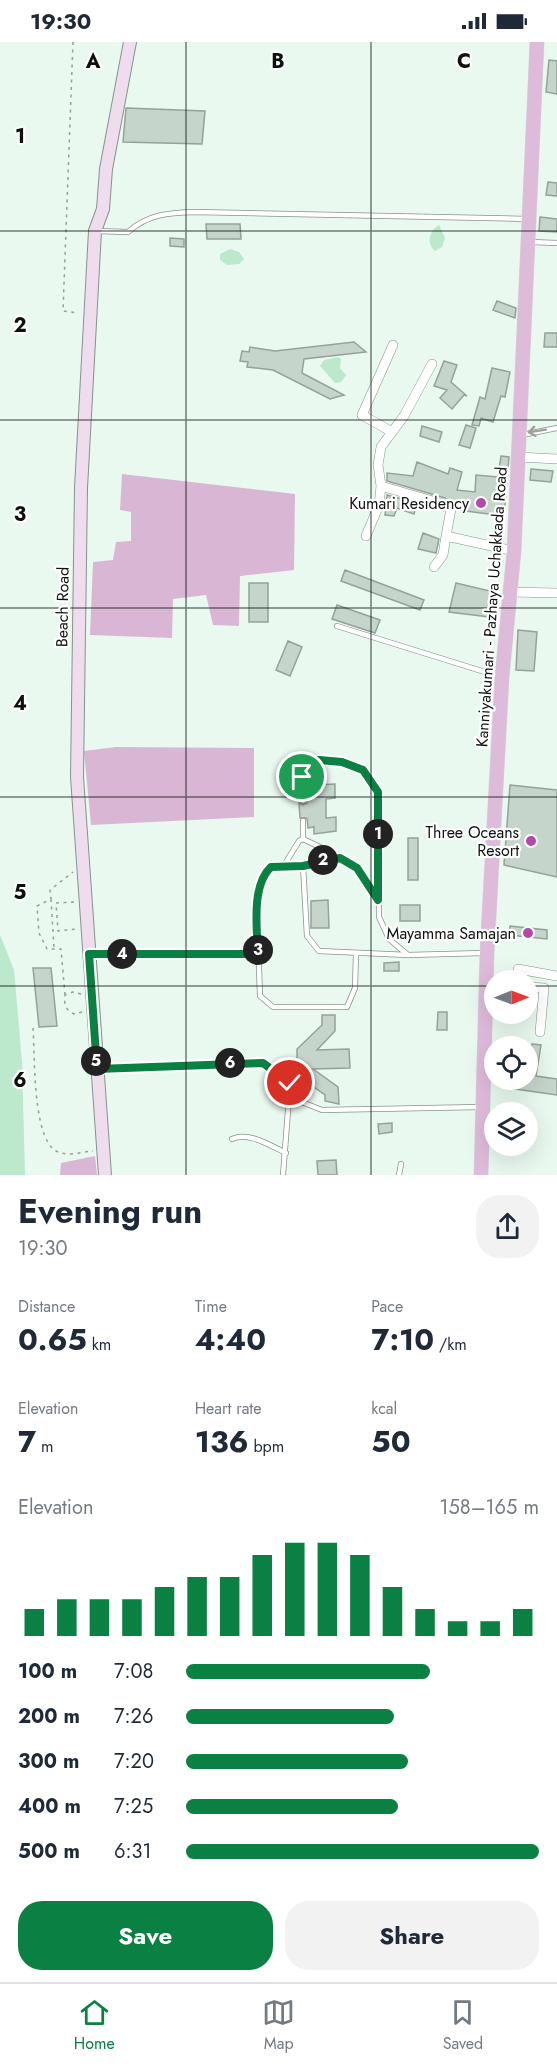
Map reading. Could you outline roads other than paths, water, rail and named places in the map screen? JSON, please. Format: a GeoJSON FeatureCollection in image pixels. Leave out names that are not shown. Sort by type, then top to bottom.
{"type":"FeatureCollection","features":[{"type":"Feature","properties":{"kind":"main road","name":"Kanniyakumari - Pazhaya Uchakkada Road"},"geometry":{"type":"LineString","coordinates":[[488,970],[487,953],[502,677],[513,551],[518,457],[537,42]]}},
{"type":"Feature","properties":{"kind":"main road","name":"Kanniyakumari - Pazhaya Uchakkada Road"},"geometry":{"type":"LineString","coordinates":[[481,1175],[488,1024]]}},
{"type":"Feature","properties":{"kind":"street","name":"Beach Road"},"geometry":{"type":"LineString","coordinates":[[105,1175],[77,777],[81,488],[95,231],[104,209],[106,169],[130,42]]}},
{"type":"Feature","properties":{"kind":"street"},"geometry":{"type":"LineString","coordinates":[[392,432],[362,415],[393,345]]}},
{"type":"Feature","properties":{"kind":"street"},"geometry":{"type":"LineString","coordinates":[[366,536],[379,505],[381,486],[378,465],[381,447],[432,364]]}},
{"type":"Feature","properties":{"kind":"street"},"geometry":{"type":"LineString","coordinates":[[518,457],[557,459]]}},
{"type":"Feature","properties":{"kind":"street"},"geometry":{"type":"LineString","coordinates":[[381,486],[443,504],[451,509],[443,555],[434,567]]}},
{"type":"Feature","properties":{"kind":"street"},"geometry":{"type":"LineString","coordinates":[[446,536],[513,551]]}},
{"type":"Feature","properties":{"kind":"street"},"geometry":{"type":"LineString","coordinates":[[510,592],[557,593]]}},
{"type":"Feature","properties":{"kind":"street"},"geometry":{"type":"LineString","coordinates":[[518,969],[555,976],[551,984],[544,988],[538,988]]}},
{"type":"Feature","properties":{"kind":"street"},"geometry":{"type":"LineString","coordinates":[[540,1032],[544,988]]}},
{"type":"Feature","properties":{"kind":"lane"},"geometry":{"type":"LineString","coordinates":[[95,231],[128,232],[140,221],[160,214],[194,212],[528,219]]}},
{"type":"Feature","properties":{"kind":"lane"},"geometry":{"type":"LineString","coordinates":[[527,242],[557,243]]}},
{"type":"Feature","properties":{"kind":"lane"},"geometry":{"type":"LineString","coordinates":[[519,436],[527,432],[557,428]]}},
{"type":"Feature","properties":{"kind":"lane"},"geometry":{"type":"LineString","coordinates":[[338,626],[502,677]]}},
{"type":"Feature","properties":{"kind":"lane"},"geometry":{"type":"LineString","coordinates":[[303,801],[302,777],[308,765],[319,760],[342,762],[363,770],[378,792],[379,916],[389,939],[408,955]]}},
{"type":"Feature","properties":{"kind":"lane"},"geometry":{"type":"LineString","coordinates":[[303,821],[303,839]]}},
{"type":"Feature","properties":{"kind":"lane"},"geometry":{"type":"LineString","coordinates":[[303,839],[322,848],[330,859]]}},
{"type":"Feature","properties":{"kind":"lane"},"geometry":{"type":"LineString","coordinates":[[283,867],[299,841],[303,839]]}},
{"type":"Feature","properties":{"kind":"lane"},"geometry":{"type":"LineString","coordinates":[[356,954],[355,988],[347,1007],[273,1007],[260,996],[257,913],[262,876],[271,867],[303,866],[340,858],[357,868],[378,900]]}},
{"type":"Feature","properties":{"kind":"lane"},"geometry":{"type":"LineString","coordinates":[[303,866],[307,936],[319,951],[408,955],[487,953]]}},
{"type":"Feature","properties":{"kind":"lane"},"geometry":{"type":"LineString","coordinates":[[89,954],[258,954]]}},
{"type":"Feature","properties":{"kind":"lane"},"geometry":{"type":"LineString","coordinates":[[97,1069],[263,1063],[290,1083],[299,1101],[322,1110],[483,1106]]}},
{"type":"Feature","properties":{"kind":"lane"},"geometry":{"type":"LineString","coordinates":[[283,1175],[290,1083]]}},
{"type":"Feature","properties":{"kind":"lane"},"geometry":{"type":"LineString","coordinates":[[232,1140],[237,1137],[254,1139],[286,1153]]}},
{"type":"Feature","properties":{"kind":"lane"},"geometry":{"type":"LineString","coordinates":[[399,1175],[401,1164]]}},
{"type":"Feature","properties":{"kind":"place","name":"Kumari Residency"},"geometry":{"type":"Point","coordinates":[481,503]}},
{"type":"Feature","properties":{"kind":"place","name":"Three Oceans Resort"},"geometry":{"type":"Point","coordinates":[531,841]}},
{"type":"Feature","properties":{"kind":"place","name":"Mayamma Samajan"},"geometry":{"type":"Point","coordinates":[528,933]}}]}
